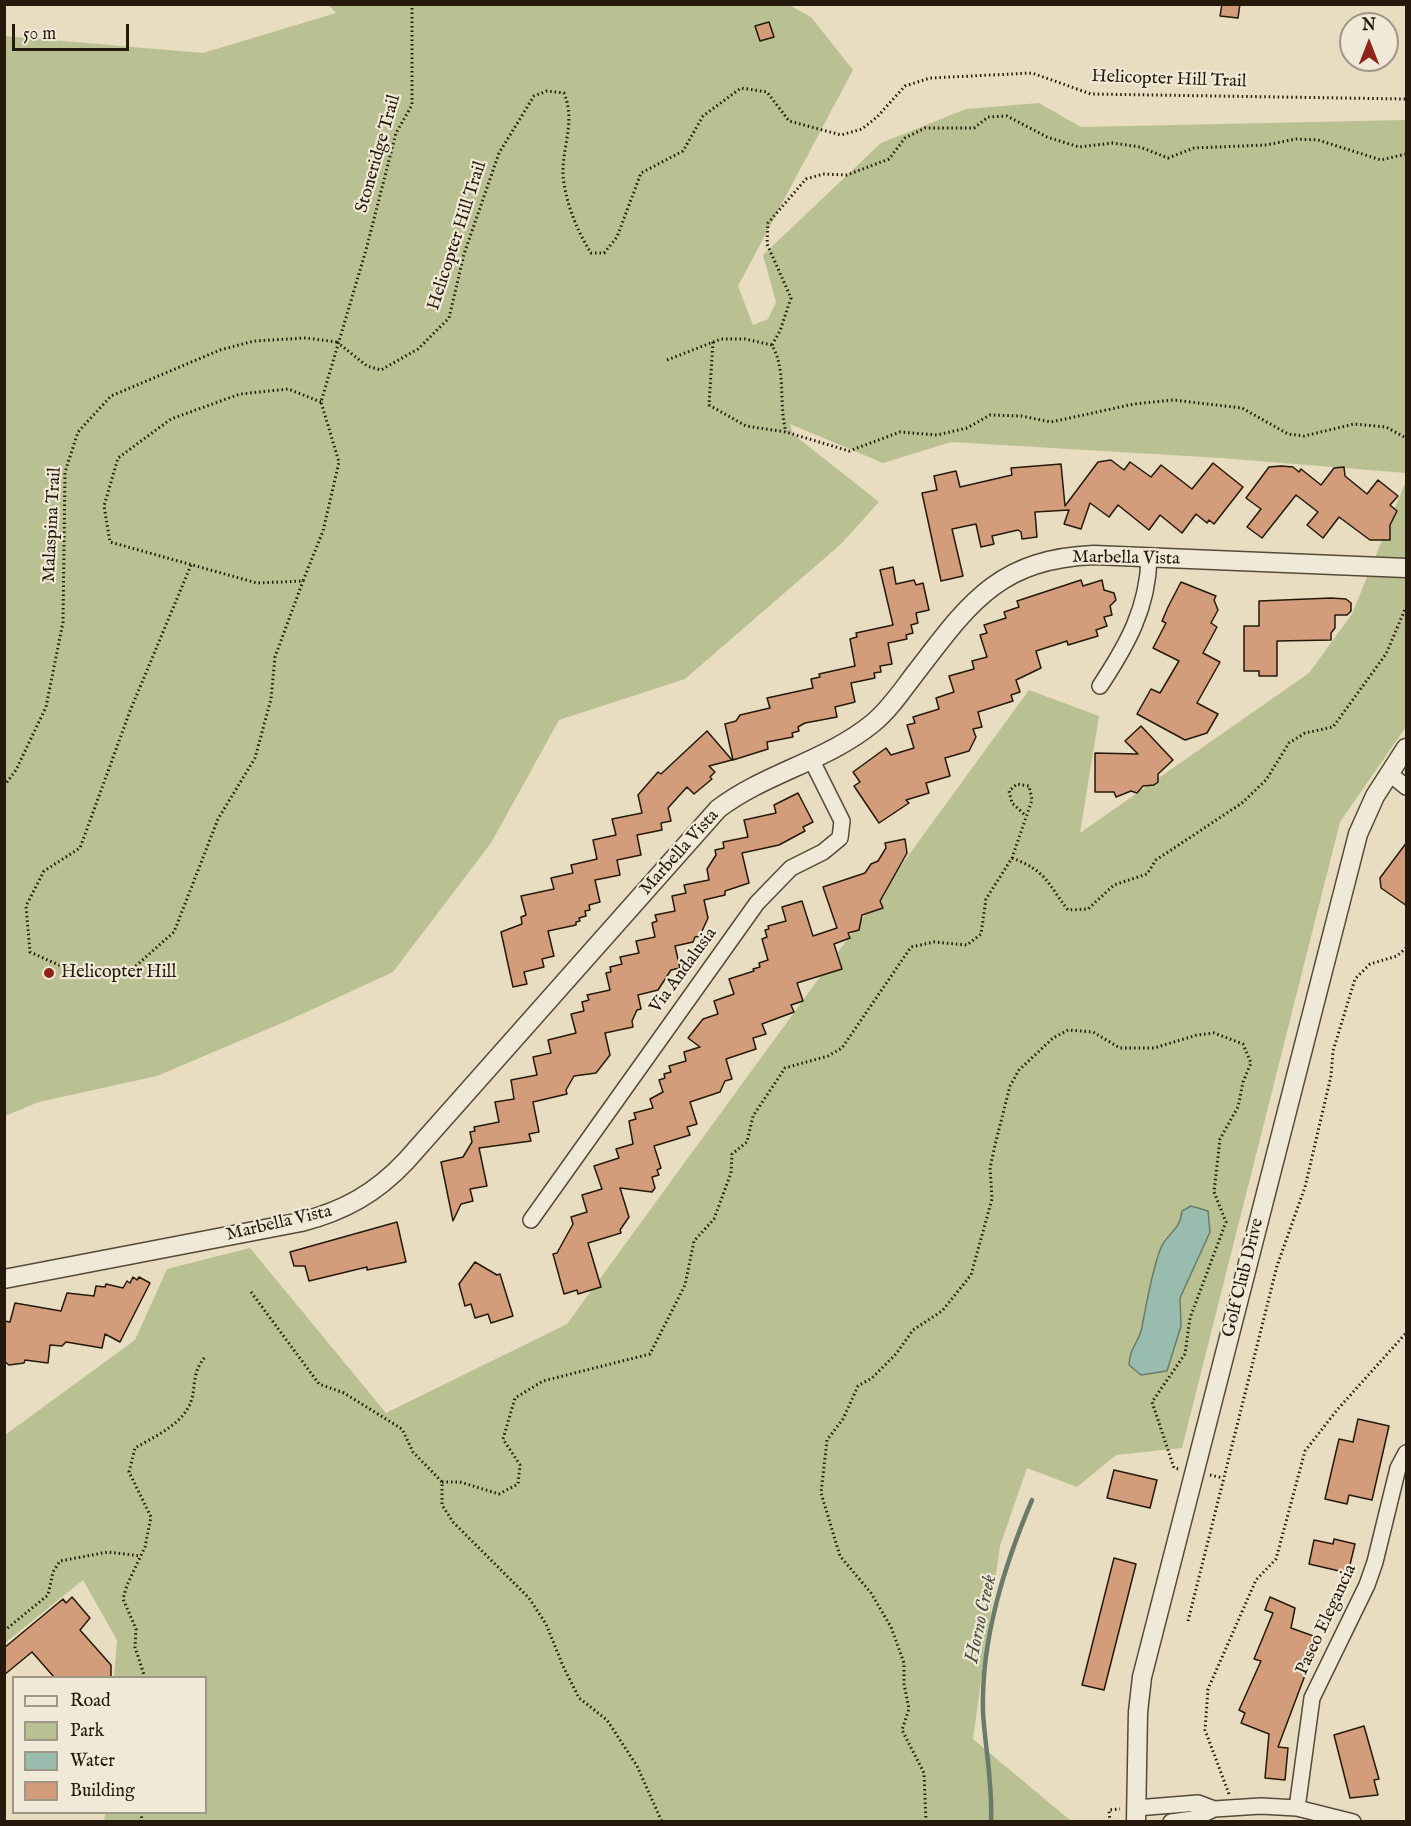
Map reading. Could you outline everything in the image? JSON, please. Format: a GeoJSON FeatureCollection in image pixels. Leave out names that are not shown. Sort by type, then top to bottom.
{"type":"FeatureCollection","features":[{"type":"Feature","properties":{"kind":"street","name":"Marbella Vista"},"geometry":{"type":"LineString","coordinates":[[4,1279],[301,1222],[340,1210],[367,1196],[406,1161],[718,809],[753,785],[812,759],[852,738],[873,723],[890,706],[956,619],[996,584],[1031,567],[1061,558],[1094,555],[1407,568]]}},
{"type":"Feature","properties":{"kind":"street"},"geometry":{"type":"LineString","coordinates":[[1100,686],[1136,628],[1149,575],[1149,558]]}},
{"type":"Feature","properties":{"kind":"street","name":"Golf Club Drive"},"geometry":{"type":"LineString","coordinates":[[1136,1815],[1138,1712],[1142,1677],[1194,1472],[1358,834],[1375,796],[1407,748]]}},
{"type":"Feature","properties":{"kind":"street","name":"Via Andalusia"},"geometry":{"type":"LineString","coordinates":[[531,1220],[757,903],[791,868],[824,852],[840,838],[842,821],[812,759]]}},
{"type":"Feature","properties":{"kind":"street"},"geometry":{"type":"LineString","coordinates":[[1389,773],[1407,787]]}},
{"type":"Feature","properties":{"kind":"street","name":"Paseo Elegancia"},"geometry":{"type":"LineString","coordinates":[[1297,1808],[1312,1698],[1367,1585],[1375,1562],[1398,1468],[1407,1453]]}},
{"type":"Feature","properties":{"kind":"street"},"geometry":{"type":"LineString","coordinates":[[1136,1815],[1198,1803],[1214,1809]]}},
{"type":"Feature","properties":{"kind":"street"},"geometry":{"type":"LineString","coordinates":[[1171,1821],[1193,1819],[1214,1809],[1297,1808],[1353,1821]]}},
{"type":"Feature","properties":{"kind":"path","name":"Stoneridge Trail"},"geometry":{"type":"LineString","coordinates":[[321,402],[366,250],[396,133],[412,105],[412,4]]}},
{"type":"Feature","properties":{"kind":"path","name":"Helicopter Hill Trail"},"geometry":{"type":"LineString","coordinates":[[337,342],[367,366],[381,370],[418,349],[449,318],[464,254],[499,153],[534,96],[547,91],[564,93],[570,109],[563,176],[577,231],[591,253],[604,253],[617,237],[641,173],[684,151],[703,116],[741,88],[767,92],[789,121],[841,135],[862,129],[877,117],[905,86],[930,78],[1032,73],[1091,94],[1407,99]]}},
{"type":"Feature","properties":{"kind":"path"},"geometry":{"type":"LineString","coordinates":[[772,345],[780,332],[791,298],[768,244],[768,223],[806,179],[823,174],[847,175],[889,159],[905,138],[925,128],[974,128],[988,117],[1007,116],[1047,137],[1079,147],[1113,143],[1140,147],[1168,158],[1194,148],[1266,145],[1296,139],[1318,140],[1381,160],[1407,154]]}},
{"type":"Feature","properties":{"kind":"path","name":"Malaspina Trail"},"geometry":{"type":"LineString","coordinates":[[4,786],[16,770],[48,696],[63,622],[66,472],[78,432],[111,396],[220,350],[254,341],[306,338],[337,342]]}},
{"type":"Feature","properties":{"kind":"path"},"geometry":{"type":"LineString","coordinates":[[667,360],[721,339],[744,339],[772,345],[781,361],[782,419],[786,432]]}},
{"type":"Feature","properties":{"kind":"path"},"geometry":{"type":"LineString","coordinates":[[713,342],[709,405],[746,426],[786,432],[849,451],[900,432],[937,435],[967,428],[990,415],[1021,416],[1051,422],[1134,404],[1173,400],[1242,408],[1288,434],[1304,436],[1354,424],[1386,427],[1407,438]]}},
{"type":"Feature","properties":{"kind":"path"},"geometry":{"type":"LineString","coordinates":[[191,565],[130,711],[80,848],[44,871],[26,906],[30,952],[70,970],[128,973],[174,932],[218,819],[255,758],[271,699],[275,657],[323,531],[339,462],[321,402],[288,389],[240,394],[171,419],[118,458],[104,506],[110,542],[257,583],[303,581]]}},
{"type":"Feature","properties":{"kind":"path"},"geometry":{"type":"LineString","coordinates":[[1012,858],[1033,866],[1047,878],[1068,910],[1088,909],[1114,885],[1147,874],[1156,860],[1242,803],[1266,780],[1289,743],[1305,733],[1333,727],[1386,654],[1407,607]]}},
{"type":"Feature","properties":{"kind":"path"},"geometry":{"type":"LineString","coordinates":[[442,1482],[460,1482],[499,1494],[518,1484],[520,1465],[502,1439],[515,1398],[543,1381],[650,1354],[685,1284],[694,1241],[714,1219],[731,1173],[732,1154],[747,1142],[753,1116],[785,1068],[828,1056],[842,1048],[911,947],[934,942],[967,945],[981,934],[986,899],[1012,858],[1032,800],[1029,786],[1017,784],[1009,791],[1012,803],[1025,815]]}},
{"type":"Feature","properties":{"kind":"path"},"geometry":{"type":"LineString","coordinates":[[1188,1621],[1277,1266],[1305,1187],[1331,1076],[1333,1050],[1355,979],[1370,964],[1397,956],[1407,948]]}},
{"type":"Feature","properties":{"kind":"path"},"geometry":{"type":"LineString","coordinates":[[926,1821],[924,1773],[902,1730],[909,1709],[904,1684],[904,1663],[891,1627],[871,1593],[840,1556],[821,1493],[825,1473],[824,1456],[827,1440],[843,1419],[858,1386],[872,1378],[896,1354],[913,1330],[942,1311],[971,1275],[992,1199],[990,1168],[1010,1086],[1019,1070],[1053,1038],[1068,1030],[1093,1032],[1120,1048],[1154,1048],[1197,1035],[1214,1033],[1243,1044],[1251,1063],[1243,1082],[1238,1107],[1220,1138],[1214,1192],[1226,1222],[1190,1318],[1185,1354],[1152,1402],[1174,1468],[1223,1478]]}},
{"type":"Feature","properties":{"kind":"path"},"geometry":{"type":"LineString","coordinates":[[251,1292],[319,1383],[344,1393],[402,1429],[413,1452],[442,1482],[442,1505],[453,1522],[529,1598],[546,1624],[579,1698],[607,1720],[637,1766],[662,1821]]}},
{"type":"Feature","properties":{"kind":"path"},"geometry":{"type":"LineString","coordinates":[[1234,1808],[1205,1730],[1208,1689],[1256,1580],[1276,1559],[1305,1451],[1337,1410],[1407,1333]]}},
{"type":"Feature","properties":{"kind":"path"},"geometry":{"type":"LineString","coordinates":[[145,1676],[135,1647],[136,1629],[123,1599],[145,1547],[151,1517],[129,1472],[135,1448],[164,1431],[188,1408],[196,1366],[206,1356]]}},
{"type":"Feature","properties":{"kind":"path"},"geometry":{"type":"LineString","coordinates":[[4,1631],[48,1595],[53,1572],[60,1561],[108,1552],[141,1556]]}},
{"type":"Feature","properties":{"kind":"green space"},"geometry":{"type":"Polygon","coordinates":[[[328,5],[789,5],[811,17],[853,70],[738,286],[753,325],[768,319],[776,302],[763,255],[881,143],[966,109],[1039,103],[1081,127],[1406,120],[1406,473],[1221,458],[951,442],[883,463],[790,424],[793,434],[879,502],[841,544],[685,679],[559,720],[491,843],[393,972],[289,1020],[157,1076],[39,1102],[5,1116],[5,36],[203,53],[336,13],[328,5]]]}},
{"type":"Feature","properties":{"kind":"green space"},"geometry":{"type":"Polygon","coordinates":[[[1406,481],[1406,727],[1340,822],[1182,1448],[1116,1455],[1077,1487],[1027,1468],[1000,1546],[973,1739],[1071,1821],[104,1821],[105,1814],[207,1814],[207,1676],[114,1676],[117,1640],[83,1580],[5,1643],[5,1435],[135,1340],[167,1269],[250,1248],[386,1413],[567,1324],[1029,690],[1099,716],[1080,833],[1309,673],[1352,614],[1406,481]]]}},
{"type":"Feature","properties":{"kind":"water"},"geometry":{"type":"Polygon","coordinates":[[[1191,1206],[1208,1211],[1210,1232],[1180,1298],[1181,1326],[1167,1371],[1141,1375],[1129,1365],[1141,1332],[1157,1259],[1163,1244],[1179,1224],[1182,1211],[1191,1206]]]}},
{"type":"Feature","properties":{"kind":"building"},"geometry":{"type":"Polygon","coordinates":[[[1222,4],[1240,4],[1238,18],[1220,16],[1222,4]]]}},
{"type":"Feature","properties":{"kind":"building"},"geometry":{"type":"Polygon","coordinates":[[[769,22],[774,37],[760,41],[755,26],[769,22]]]}},
{"type":"Feature","properties":{"kind":"building"},"geometry":{"type":"Polygon","coordinates":[[[1111,460],[1124,470],[1130,462],[1151,477],[1161,465],[1192,489],[1213,463],[1243,487],[1214,524],[1209,520],[1207,523],[1196,514],[1182,533],[1160,515],[1149,530],[1118,505],[1109,517],[1090,503],[1081,529],[1064,524],[1069,510],[1035,512],[1037,537],[1022,539],[1021,532],[1018,530],[992,536],[994,544],[981,547],[976,524],[952,529],[963,576],[941,581],[922,493],[937,490],[934,476],[956,471],[960,487],[1012,475],[1011,468],[1061,464],[1065,506],[1098,462],[1111,460]]]}},
{"type":"Feature","properties":{"kind":"building"},"geometry":{"type":"Polygon","coordinates":[[[1269,467],[1293,467],[1299,472],[1301,469],[1321,485],[1334,468],[1344,467],[1345,476],[1367,494],[1378,480],[1398,496],[1390,505],[1397,511],[1390,525],[1390,540],[1370,540],[1339,517],[1323,538],[1307,525],[1318,512],[1296,495],[1262,538],[1247,527],[1261,509],[1246,498],[1269,467]]]}},
{"type":"Feature","properties":{"kind":"building"},"geometry":{"type":"Polygon","coordinates":[[[893,567],[896,584],[914,580],[916,585],[923,583],[929,610],[916,613],[918,623],[911,625],[913,633],[906,635],[907,639],[888,643],[892,664],[880,666],[881,672],[874,673],[875,678],[851,683],[855,702],[835,707],[837,717],[805,723],[798,727],[799,731],[792,733],[793,737],[767,742],[768,749],[733,760],[725,724],[736,721],[740,715],[770,708],[767,698],[813,688],[811,679],[820,677],[819,674],[855,666],[850,639],[857,637],[856,633],[893,625],[880,570],[893,567]]]}},
{"type":"Feature","properties":{"kind":"building"},"geometry":{"type":"Polygon","coordinates":[[[1081,580],[1083,586],[1102,580],[1104,590],[1114,593],[1116,600],[1110,606],[1112,615],[1104,617],[1107,626],[1096,630],[1098,636],[1068,645],[1067,641],[1036,651],[1041,668],[1016,680],[1020,692],[1011,695],[1013,701],[978,712],[982,727],[973,729],[976,737],[969,751],[945,758],[950,776],[926,783],[929,793],[906,800],[909,803],[879,823],[854,786],[860,782],[853,772],[886,748],[891,755],[914,748],[907,725],[915,723],[913,717],[939,709],[936,698],[954,692],[949,676],[974,669],[972,661],[987,657],[980,635],[987,633],[984,625],[1006,618],[1004,612],[1019,607],[1017,601],[1081,580]]]}},
{"type":"Feature","properties":{"kind":"building"},"geometry":{"type":"Polygon","coordinates":[[[1181,582],[1216,596],[1214,600],[1218,610],[1211,623],[1217,627],[1203,653],[1220,662],[1197,703],[1218,714],[1207,733],[1185,740],[1137,714],[1151,689],[1160,693],[1179,661],[1153,648],[1166,623],[1162,621],[1181,582]]]}},
{"type":"Feature","properties":{"kind":"building"},"geometry":{"type":"Polygon","coordinates":[[[1346,599],[1351,603],[1351,611],[1347,615],[1335,615],[1335,628],[1331,633],[1331,640],[1277,641],[1277,676],[1259,676],[1259,671],[1244,671],[1244,626],[1259,626],[1259,601],[1346,599]]]}},
{"type":"Feature","properties":{"kind":"building"},"geometry":{"type":"Polygon","coordinates":[[[1141,726],[1173,760],[1158,774],[1158,782],[1154,785],[1143,786],[1137,793],[1131,791],[1116,797],[1114,792],[1095,792],[1095,753],[1138,754],[1125,741],[1141,726]]]}},
{"type":"Feature","properties":{"kind":"building"},"geometry":{"type":"Polygon","coordinates":[[[707,731],[732,760],[709,766],[715,772],[710,777],[712,779],[694,794],[687,787],[668,808],[671,821],[661,823],[662,830],[637,835],[641,855],[617,860],[620,875],[595,880],[600,902],[589,905],[590,910],[585,911],[586,916],[579,918],[580,921],[576,922],[576,925],[548,931],[554,956],[542,959],[544,967],[524,972],[527,984],[513,987],[501,932],[522,924],[521,917],[526,915],[521,896],[554,889],[551,878],[573,873],[571,865],[597,859],[593,840],[616,835],[612,819],[642,813],[638,795],[658,772],[661,774],[707,731]]]}},
{"type":"Feature","properties":{"kind":"building"},"geometry":{"type":"Polygon","coordinates":[[[798,793],[813,822],[803,827],[805,831],[779,845],[742,853],[749,883],[725,891],[725,895],[704,900],[708,918],[702,931],[703,936],[695,937],[693,942],[675,946],[680,968],[671,970],[658,990],[638,995],[641,1009],[637,1010],[632,1021],[633,1027],[605,1033],[610,1055],[596,1073],[574,1076],[566,1090],[567,1094],[533,1102],[539,1132],[529,1134],[531,1141],[479,1148],[487,1186],[470,1189],[473,1201],[461,1204],[453,1221],[441,1162],[463,1157],[472,1142],[470,1132],[475,1131],[474,1127],[499,1122],[495,1102],[514,1099],[511,1080],[537,1075],[533,1057],[551,1053],[548,1040],[576,1033],[571,1014],[584,1011],[582,1002],[589,1000],[587,995],[610,990],[606,973],[611,972],[610,967],[622,964],[620,957],[639,953],[636,941],[655,937],[652,923],[657,921],[655,915],[675,911],[672,896],[686,893],[684,885],[709,880],[707,869],[716,855],[715,850],[724,848],[723,842],[748,837],[744,820],[776,813],[774,805],[798,793]]]}},
{"type":"Feature","properties":{"kind":"building"},"geometry":{"type":"Polygon","coordinates":[[[905,839],[907,853],[880,901],[883,908],[862,915],[859,930],[848,933],[850,938],[834,944],[842,969],[797,983],[803,1001],[791,1005],[794,1012],[762,1024],[766,1034],[753,1038],[756,1049],[726,1059],[732,1079],[725,1081],[720,1092],[690,1102],[697,1124],[687,1127],[690,1135],[654,1146],[661,1168],[657,1170],[659,1175],[652,1177],[655,1188],[652,1192],[620,1188],[629,1217],[620,1230],[621,1233],[588,1243],[601,1287],[578,1294],[577,1290],[564,1294],[553,1254],[557,1253],[573,1224],[571,1217],[587,1212],[582,1195],[602,1189],[594,1166],[619,1158],[616,1149],[633,1144],[629,1121],[636,1119],[634,1113],[653,1108],[650,1099],[663,1092],[659,1080],[665,1078],[664,1074],[671,1072],[669,1066],[686,1061],[684,1052],[700,1047],[688,1038],[703,1019],[718,1014],[714,1001],[734,994],[729,979],[754,971],[753,969],[760,967],[759,963],[768,960],[762,939],[767,937],[765,930],[769,929],[768,926],[786,921],[782,907],[802,901],[813,936],[837,928],[823,887],[865,873],[871,864],[878,861],[886,848],[885,843],[905,839]]]}},
{"type":"Feature","properties":{"kind":"building"},"geometry":{"type":"Polygon","coordinates":[[[1407,842],[1407,906],[1381,888],[1380,878],[1407,842]]]}},
{"type":"Feature","properties":{"kind":"building"},"geometry":{"type":"Polygon","coordinates":[[[397,1222],[406,1262],[367,1270],[367,1267],[309,1281],[305,1266],[294,1266],[290,1252],[397,1222]]]}},
{"type":"Feature","properties":{"kind":"building"},"geometry":{"type":"Polygon","coordinates":[[[475,1262],[497,1275],[500,1274],[513,1316],[491,1323],[488,1314],[475,1318],[471,1304],[465,1306],[459,1284],[475,1262]]]}},
{"type":"Feature","properties":{"kind":"building"},"geometry":{"type":"Polygon","coordinates":[[[133,1277],[137,1280],[139,1277],[150,1283],[120,1342],[105,1334],[102,1348],[66,1342],[62,1346],[50,1345],[48,1363],[25,1360],[24,1363],[9,1365],[4,1361],[4,1321],[10,1322],[15,1303],[61,1311],[67,1293],[94,1296],[96,1286],[105,1287],[106,1284],[123,1288],[127,1281],[130,1283],[133,1277]]]}},
{"type":"Feature","properties":{"kind":"building"},"geometry":{"type":"Polygon","coordinates":[[[1358,1419],[1389,1426],[1372,1500],[1349,1495],[1347,1504],[1325,1499],[1339,1439],[1353,1442],[1358,1419]]]}},
{"type":"Feature","properties":{"kind":"building"},"geometry":{"type":"Polygon","coordinates":[[[1114,1470],[1157,1480],[1150,1508],[1107,1498],[1114,1470]]]}},
{"type":"Feature","properties":{"kind":"building"},"geometry":{"type":"Polygon","coordinates":[[[1334,1539],[1355,1544],[1348,1573],[1309,1564],[1314,1540],[1333,1544],[1334,1539]]]}},
{"type":"Feature","properties":{"kind":"building"},"geometry":{"type":"Polygon","coordinates":[[[1114,1558],[1136,1564],[1104,1690],[1082,1685],[1114,1558]]]}},
{"type":"Feature","properties":{"kind":"building"},"geometry":{"type":"Polygon","coordinates":[[[72,1597],[90,1618],[80,1630],[111,1665],[111,1676],[53,1676],[32,1652],[4,1675],[4,1648],[63,1599],[66,1603],[72,1597]]]}},
{"type":"Feature","properties":{"kind":"building"},"geometry":{"type":"Polygon","coordinates":[[[1270,1597],[1295,1608],[1291,1628],[1319,1638],[1278,1747],[1288,1748],[1285,1780],[1265,1778],[1269,1734],[1241,1723],[1245,1713],[1239,1710],[1261,1661],[1254,1659],[1273,1613],[1265,1610],[1270,1597]]]}},
{"type":"Feature","properties":{"kind":"building"},"geometry":{"type":"Polygon","coordinates":[[[1364,1726],[1379,1779],[1374,1780],[1378,1795],[1350,1798],[1334,1735],[1364,1726]]]}},
{"type":"Feature","properties":{"kind":"waterway","name":"Horno Creek"},"geometry":{"type":"LineString","coordinates":[[991,1822],[990,1780],[983,1712],[986,1657],[996,1603],[1012,1551],[1032,1500]]}},
{"type":"Feature","properties":{"kind":"place","name":"Helicopter Hill"},"geometry":{"type":"Point","coordinates":[49,973]}}]}
